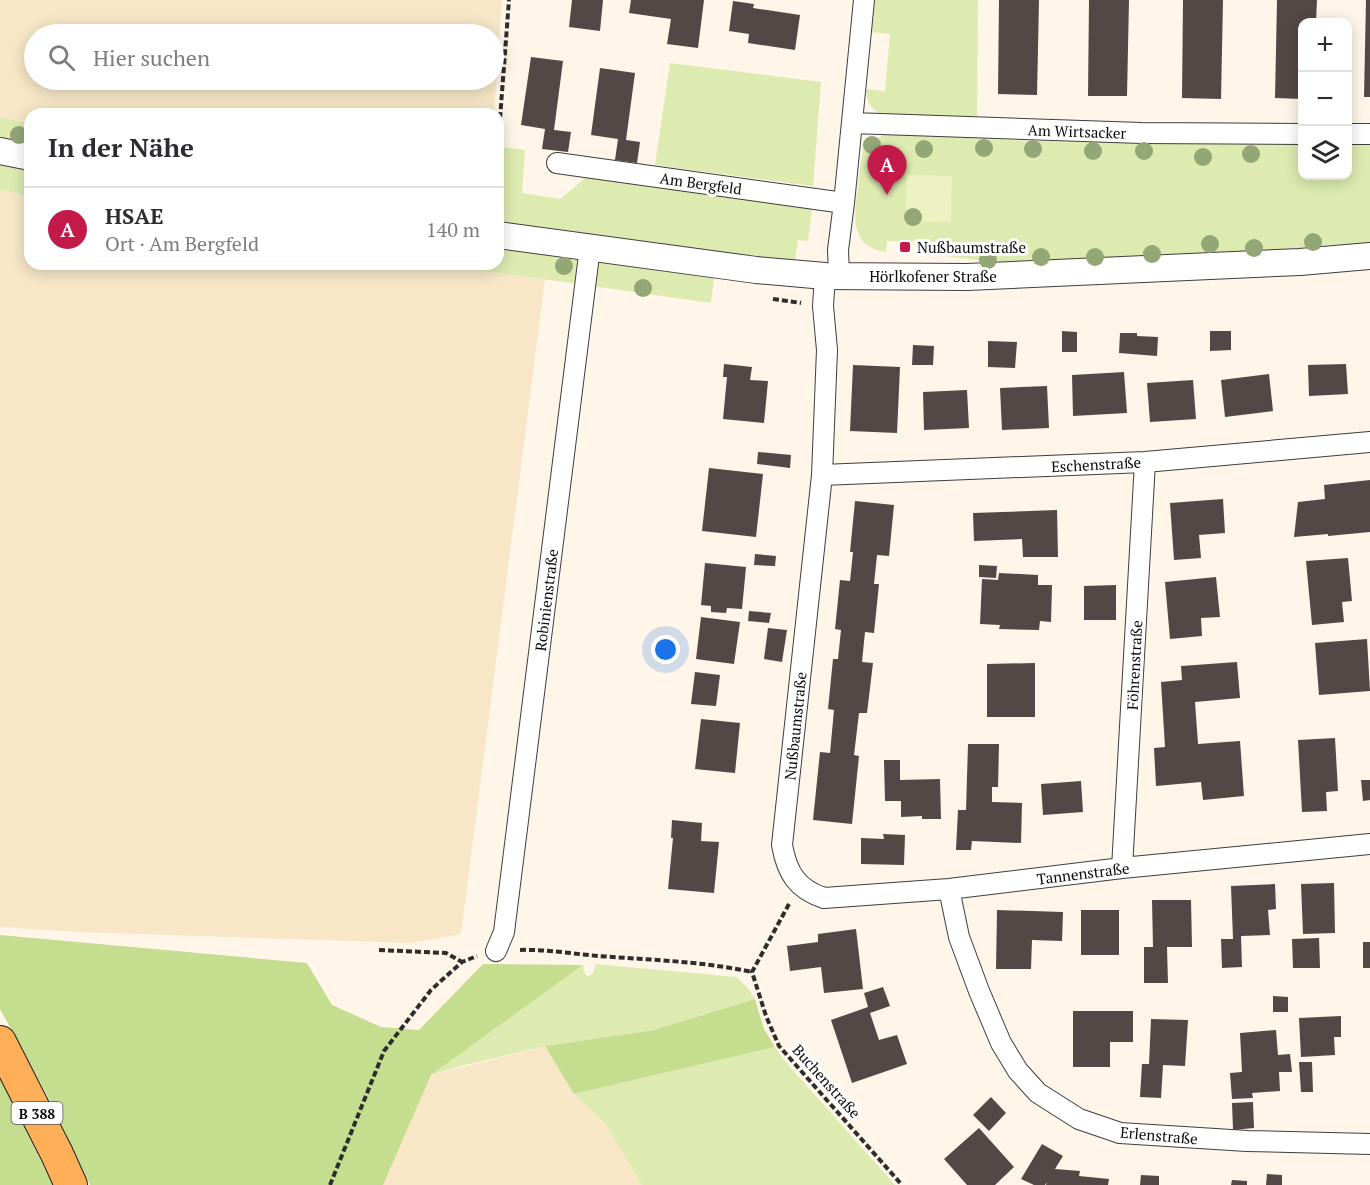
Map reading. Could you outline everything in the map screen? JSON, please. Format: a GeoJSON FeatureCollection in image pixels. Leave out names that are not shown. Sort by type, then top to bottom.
{"type":"FeatureCollection","features":[{"type":"Feature","properties":{"kind":"main road","name":"B 388"},"geometry":{"type":"LineString","coordinates":[[0,1042],[71,1185]]}},
{"type":"Feature","properties":{"kind":"street"},"geometry":{"type":"LineString","coordinates":[[832,276],[844,203],[864,0]]}},
{"type":"Feature","properties":{"kind":"street","name":"Am Wirtsacker"},"geometry":{"type":"LineString","coordinates":[[852,123],[1142,133],[1298,134]]}},
{"type":"Feature","properties":{"kind":"street"},"geometry":{"type":"LineString","coordinates":[[1352,134],[1370,134]]}},
{"type":"Feature","properties":{"kind":"street"},"geometry":{"type":"LineString","coordinates":[[0,151],[24,156]]}},
{"type":"Feature","properties":{"kind":"street","name":"Am Bergfeld"},"geometry":{"type":"LineString","coordinates":[[557,164],[844,203]]}},
{"type":"Feature","properties":{"kind":"street","name":"Hörlkofener Straße"},"geometry":{"type":"LineString","coordinates":[[504,236],[756,270],[832,276],[967,277],[1300,262],[1370,256]]}},
{"type":"Feature","properties":{"kind":"street","name":"Robinienstraße"},"geometry":{"type":"LineString","coordinates":[[496,951],[504,932],[590,247]]}},
{"type":"Feature","properties":{"kind":"street","name":"Nußbaumstraße"},"geometry":{"type":"LineString","coordinates":[[800,885],[788,867],[782,845],[822,476],[826,350],[823,306],[832,276]]}},
{"type":"Feature","properties":{"kind":"street","name":"Eschenstraße"},"geometry":{"type":"LineString","coordinates":[[822,476],[1145,462],[1370,442]]}},
{"type":"Feature","properties":{"kind":"street","name":"Föhrenstraße"},"geometry":{"type":"LineString","coordinates":[[1122,868],[1145,462]]}},
{"type":"Feature","properties":{"kind":"street","name":"Tannenstraße"},"geometry":{"type":"LineString","coordinates":[[800,885],[811,894],[824,898],[949,889],[1122,868],[1370,844]]}},
{"type":"Feature","properties":{"kind":"street","name":"Erlenstraße"},"geometry":{"type":"LineString","coordinates":[[949,889],[959,937],[978,991],[1001,1043],[1018,1071],[1038,1093],[1079,1119],[1120,1133],[1248,1141],[1370,1144]]}},
{"type":"Feature","properties":{"kind":"path"},"geometry":{"type":"LineString","coordinates":[[504,66],[509,0]]}},
{"type":"Feature","properties":{"kind":"path"},"geometry":{"type":"LineString","coordinates":[[501,108],[502,90]]}},
{"type":"Feature","properties":{"kind":"path"},"geometry":{"type":"LineString","coordinates":[[330,1185],[384,1051],[431,990],[462,962],[483,953],[537,950],[692,962],[752,972],[800,885]]}},
{"type":"Feature","properties":{"kind":"path"},"geometry":{"type":"LineString","coordinates":[[379,950],[446,953],[462,962]]}},
{"type":"Feature","properties":{"kind":"path","name":"Buchenstraße"},"geometry":{"type":"LineString","coordinates":[[752,972],[766,1016],[779,1046],[902,1185]]}},
{"type":"Feature","properties":{"kind":"shaded area"},"geometry":{"type":"Polygon","coordinates":[[[0,0],[502,0],[500,24],[24,24],[24,90],[496,90],[494,108],[24,108],[24,123],[0,117],[0,0]]]}},
{"type":"Feature","properties":{"kind":"shaded area"},"geometry":{"type":"Polygon","coordinates":[[[0,190],[24,195],[24,270],[480,270],[545,279],[461,934],[411,943],[79,932],[0,927],[0,190]]]}},
{"type":"Feature","properties":{"kind":"shaded area"},"geometry":{"type":"Polygon","coordinates":[[[545,1046],[574,1094],[605,1123],[642,1185],[383,1185],[431,1075],[545,1046]]]}},
{"type":"Feature","properties":{"kind":"green space"},"geometry":{"type":"Polygon","coordinates":[[[873,0],[978,0],[977,119],[884,116],[870,106],[866,89],[885,91],[890,34],[871,32],[873,0]]]}},
{"type":"Feature","properties":{"kind":"green space"},"geometry":{"type":"Polygon","coordinates":[[[670,63],[821,82],[813,186],[655,165],[670,63]]]}},
{"type":"Feature","properties":{"kind":"green space"},"geometry":{"type":"Polygon","coordinates":[[[0,117],[24,123],[24,145],[0,139],[0,117]]]}},
{"type":"Feature","properties":{"kind":"green space"},"geometry":{"type":"Polygon","coordinates":[[[885,134],[1027,141],[1298,142],[1298,180],[1352,180],[1352,142],[1370,142],[1370,245],[1284,253],[1007,264],[932,254],[933,242],[887,241],[886,252],[865,244],[860,237],[855,218],[863,149],[885,134]]]}},
{"type":"Feature","properties":{"kind":"green space"},"geometry":{"type":"Polygon","coordinates":[[[504,147],[525,150],[522,193],[560,199],[588,176],[812,208],[808,241],[798,240],[795,260],[786,262],[508,226],[504,221],[504,147]]]}},
{"type":"Feature","properties":{"kind":"green space"},"geometry":{"type":"Polygon","coordinates":[[[0,164],[24,170],[24,195],[0,190],[0,164]]]}},
{"type":"Feature","properties":{"kind":"green space"},"geometry":{"type":"Polygon","coordinates":[[[907,175],[952,176],[951,222],[906,221],[907,175]]]}},
{"type":"Feature","properties":{"kind":"green space"},"geometry":{"type":"Polygon","coordinates":[[[504,249],[714,278],[711,303],[479,270],[504,270],[504,249]]]}},
{"type":"Feature","properties":{"kind":"green space"},"geometry":{"type":"Polygon","coordinates":[[[0,935],[307,963],[332,1005],[381,1027],[419,1030],[483,964],[583,965],[431,1075],[383,1185],[90,1185],[49,1099],[0,1009],[0,935]]]}},
{"type":"Feature","properties":{"kind":"green space"},"geometry":{"type":"Polygon","coordinates":[[[596,964],[736,977],[755,999],[654,1030],[545,1046],[431,1075],[583,965],[588,977],[593,973],[596,964]]]}},
{"type":"Feature","properties":{"kind":"green space"},"geometry":{"type":"Polygon","coordinates":[[[755,999],[764,1029],[775,1047],[574,1094],[545,1046],[654,1030],[755,999]]]}},
{"type":"Feature","properties":{"kind":"green space"},"geometry":{"type":"Polygon","coordinates":[[[775,1047],[783,1059],[895,1185],[642,1185],[605,1123],[574,1094],[775,1047]]]}},
{"type":"Feature","properties":{"kind":"green space"},"geometry":{"type":"Polygon","coordinates":[[[0,1078],[53,1185],[0,1185],[0,1078]]]}},
{"type":"Feature","properties":{"kind":"building"},"geometry":{"type":"Polygon","coordinates":[[[572,0],[603,0],[600,31],[569,27],[572,0]]]}},
{"type":"Feature","properties":{"kind":"building"},"geometry":{"type":"Polygon","coordinates":[[[631,0],[704,0],[698,48],[667,44],[671,19],[629,13],[631,0]]]}},
{"type":"Feature","properties":{"kind":"building"},"geometry":{"type":"Polygon","coordinates":[[[999,0],[1039,0],[1037,95],[998,94],[999,0]]]}},
{"type":"Feature","properties":{"kind":"building"},"geometry":{"type":"Polygon","coordinates":[[[1089,0],[1129,0],[1127,96],[1088,96],[1089,0]]]}},
{"type":"Feature","properties":{"kind":"building"},"geometry":{"type":"Polygon","coordinates":[[[1183,0],[1223,0],[1221,99],[1182,98],[1183,0]]]}},
{"type":"Feature","properties":{"kind":"building"},"geometry":{"type":"Polygon","coordinates":[[[1277,0],[1317,0],[1316,18],[1298,18],[1298,99],[1275,98],[1277,0]]]}},
{"type":"Feature","properties":{"kind":"building"},"geometry":{"type":"Polygon","coordinates":[[[1366,0],[1370,0],[1370,97],[1364,97],[1366,0]]]}},
{"type":"Feature","properties":{"kind":"building"},"geometry":{"type":"Polygon","coordinates":[[[733,1],[754,4],[753,8],[800,15],[795,50],[748,43],[749,34],[729,31],[733,1]]]}},
{"type":"Feature","properties":{"kind":"building"},"geometry":{"type":"Polygon","coordinates":[[[531,57],[563,61],[554,130],[571,132],[568,152],[542,149],[545,129],[521,125],[531,57]]]}},
{"type":"Feature","properties":{"kind":"building"},"geometry":{"type":"Polygon","coordinates":[[[600,68],[635,73],[626,140],[640,142],[637,163],[615,160],[618,139],[591,135],[600,68]]]}},
{"type":"Feature","properties":{"kind":"building"},"geometry":{"type":"Polygon","coordinates":[[[1062,331],[1077,332],[1077,352],[1062,352],[1062,331]]]}},
{"type":"Feature","properties":{"kind":"building"},"geometry":{"type":"Polygon","coordinates":[[[1210,331],[1231,331],[1231,350],[1210,351],[1210,331]]]}},
{"type":"Feature","properties":{"kind":"building"},"geometry":{"type":"Polygon","coordinates":[[[1120,333],[1158,337],[1157,356],[1119,353],[1120,333]]]}},
{"type":"Feature","properties":{"kind":"building"},"geometry":{"type":"Polygon","coordinates":[[[988,341],[1017,342],[1015,368],[988,367],[988,341]]]}},
{"type":"Feature","properties":{"kind":"building"},"geometry":{"type":"Polygon","coordinates":[[[913,345],[934,346],[933,365],[912,365],[913,345]]]}},
{"type":"Feature","properties":{"kind":"building"},"geometry":{"type":"Polygon","coordinates":[[[724,364],[752,367],[750,380],[768,381],[764,423],[723,419],[727,377],[723,377],[724,364]]]}},
{"type":"Feature","properties":{"kind":"building"},"geometry":{"type":"Polygon","coordinates":[[[1346,364],[1348,394],[1309,396],[1308,365],[1346,364]]]}},
{"type":"Feature","properties":{"kind":"building"},"geometry":{"type":"Polygon","coordinates":[[[853,365],[900,367],[897,433],[850,431],[853,365]]]}},
{"type":"Feature","properties":{"kind":"building"},"geometry":{"type":"Polygon","coordinates":[[[1124,372],[1127,413],[1073,416],[1072,375],[1124,372]]]}},
{"type":"Feature","properties":{"kind":"building"},"geometry":{"type":"Polygon","coordinates":[[[1269,374],[1273,411],[1225,417],[1221,380],[1269,374]]]}},
{"type":"Feature","properties":{"kind":"building"},"geometry":{"type":"Polygon","coordinates":[[[1193,380],[1196,419],[1150,422],[1147,383],[1193,380]]]}},
{"type":"Feature","properties":{"kind":"building"},"geometry":{"type":"Polygon","coordinates":[[[1047,386],[1049,428],[1002,430],[1000,388],[1047,386]]]}},
{"type":"Feature","properties":{"kind":"building"},"geometry":{"type":"Polygon","coordinates":[[[967,390],[969,428],[924,430],[923,392],[967,390]]]}},
{"type":"Feature","properties":{"kind":"building"},"geometry":{"type":"Polygon","coordinates":[[[758,452],[791,455],[790,468],[757,464],[758,452]]]}},
{"type":"Feature","properties":{"kind":"building"},"geometry":{"type":"Polygon","coordinates":[[[709,468],[763,474],[756,537],[702,531],[709,468]]]}},
{"type":"Feature","properties":{"kind":"building"},"geometry":{"type":"Polygon","coordinates":[[[1370,480],[1370,532],[1294,537],[1298,502],[1325,499],[1324,485],[1370,480]]]}},
{"type":"Feature","properties":{"kind":"building"},"geometry":{"type":"Polygon","coordinates":[[[1223,499],[1225,533],[1199,535],[1201,558],[1174,560],[1170,503],[1223,499]]]}},
{"type":"Feature","properties":{"kind":"building"},"geometry":{"type":"Polygon","coordinates":[[[855,501],[894,505],[889,556],[877,555],[874,584],[879,584],[874,633],[865,632],[862,662],[873,663],[867,713],[859,713],[854,755],[859,756],[852,824],[813,820],[820,752],[830,753],[834,710],[828,709],[833,659],[838,659],[841,630],[835,629],[840,580],[850,581],[853,552],[850,552],[855,501]]]}},
{"type":"Feature","properties":{"kind":"building"},"geometry":{"type":"Polygon","coordinates":[[[1057,510],[1058,557],[1023,557],[1022,539],[974,541],[973,513],[1057,510]]]}},
{"type":"Feature","properties":{"kind":"building"},"geometry":{"type":"Polygon","coordinates":[[[755,554],[776,556],[775,566],[754,565],[755,554]]]}},
{"type":"Feature","properties":{"kind":"building"},"geometry":{"type":"Polygon","coordinates":[[[1348,558],[1352,601],[1342,602],[1344,622],[1312,625],[1306,561],[1348,558]]]}},
{"type":"Feature","properties":{"kind":"building"},"geometry":{"type":"Polygon","coordinates":[[[705,563],[746,567],[742,609],[727,608],[726,613],[711,612],[711,606],[701,605],[705,563]]]}},
{"type":"Feature","properties":{"kind":"building"},"geometry":{"type":"Polygon","coordinates":[[[979,565],[997,566],[996,578],[979,577],[979,565]]]}},
{"type":"Feature","properties":{"kind":"building"},"geometry":{"type":"Polygon","coordinates":[[[999,573],[1038,575],[1038,585],[1052,585],[1051,622],[1040,621],[1039,630],[999,629],[1000,625],[980,624],[982,579],[998,580],[999,573]]]}},
{"type":"Feature","properties":{"kind":"building"},"geometry":{"type":"Polygon","coordinates":[[[1216,577],[1220,617],[1201,618],[1202,636],[1170,639],[1165,582],[1216,577]]]}},
{"type":"Feature","properties":{"kind":"building"},"geometry":{"type":"Polygon","coordinates":[[[1116,585],[1116,620],[1084,620],[1084,586],[1116,585]]]}},
{"type":"Feature","properties":{"kind":"building"},"geometry":{"type":"Polygon","coordinates":[[[749,611],[771,613],[769,623],[748,621],[749,611]]]}},
{"type":"Feature","properties":{"kind":"building"},"geometry":{"type":"Polygon","coordinates":[[[701,617],[740,622],[734,664],[696,659],[701,617]]]}},
{"type":"Feature","properties":{"kind":"building"},"geometry":{"type":"Polygon","coordinates":[[[768,628],[787,630],[782,662],[764,659],[768,628]]]}},
{"type":"Feature","properties":{"kind":"building"},"geometry":{"type":"Polygon","coordinates":[[[1367,639],[1370,691],[1319,695],[1315,643],[1367,639]]]}},
{"type":"Feature","properties":{"kind":"building"},"geometry":{"type":"Polygon","coordinates":[[[1237,662],[1240,698],[1195,702],[1198,744],[1240,741],[1244,796],[1203,800],[1201,782],[1156,786],[1154,748],[1165,747],[1161,682],[1182,680],[1181,666],[1237,662]]]}},
{"type":"Feature","properties":{"kind":"building"},"geometry":{"type":"Polygon","coordinates":[[[1035,663],[1035,717],[987,717],[987,664],[1035,663]]]}},
{"type":"Feature","properties":{"kind":"building"},"geometry":{"type":"Polygon","coordinates":[[[695,672],[720,675],[716,706],[691,704],[695,672]]]}},
{"type":"Feature","properties":{"kind":"building"},"geometry":{"type":"Polygon","coordinates":[[[701,719],[740,723],[735,773],[695,769],[701,719]]]}},
{"type":"Feature","properties":{"kind":"building"},"geometry":{"type":"Polygon","coordinates":[[[1335,738],[1338,791],[1326,792],[1327,811],[1302,812],[1298,740],[1335,738]]]}},
{"type":"Feature","properties":{"kind":"building"},"geometry":{"type":"Polygon","coordinates":[[[968,744],[999,744],[998,787],[992,787],[992,802],[1022,803],[1021,843],[972,841],[971,850],[956,850],[958,810],[966,810],[968,744]]]}},
{"type":"Feature","properties":{"kind":"building"},"geometry":{"type":"Polygon","coordinates":[[[884,760],[900,760],[900,780],[940,779],[941,819],[922,819],[922,816],[901,817],[901,801],[885,801],[884,760]]]}},
{"type":"Feature","properties":{"kind":"building"},"geometry":{"type":"Polygon","coordinates":[[[1361,780],[1370,780],[1370,800],[1363,801],[1361,780]]]}},
{"type":"Feature","properties":{"kind":"building"},"geometry":{"type":"Polygon","coordinates":[[[1081,781],[1083,812],[1043,815],[1041,784],[1081,781]]]}},
{"type":"Feature","properties":{"kind":"building"},"geometry":{"type":"Polygon","coordinates":[[[672,820],[702,823],[701,841],[719,842],[714,893],[668,889],[673,838],[671,838],[672,820]]]}},
{"type":"Feature","properties":{"kind":"building"},"geometry":{"type":"Polygon","coordinates":[[[883,834],[905,835],[904,865],[861,864],[861,838],[884,839],[883,834]]]}},
{"type":"Feature","properties":{"kind":"building"},"geometry":{"type":"Polygon","coordinates":[[[1334,883],[1335,933],[1303,934],[1301,884],[1334,883]]]}},
{"type":"Feature","properties":{"kind":"building"},"geometry":{"type":"Polygon","coordinates":[[[1275,884],[1276,909],[1268,910],[1270,935],[1241,936],[1242,967],[1222,968],[1221,939],[1233,939],[1231,886],[1275,884]]]}},
{"type":"Feature","properties":{"kind":"building"},"geometry":{"type":"Polygon","coordinates":[[[1152,900],[1191,900],[1192,947],[1167,947],[1168,983],[1144,983],[1144,947],[1153,947],[1152,900]]]}},
{"type":"Feature","properties":{"kind":"building"},"geometry":{"type":"Polygon","coordinates":[[[997,910],[1063,912],[1062,941],[1032,940],[1031,969],[996,969],[997,910]]]}},
{"type":"Feature","properties":{"kind":"building"},"geometry":{"type":"Polygon","coordinates":[[[1081,910],[1119,910],[1119,955],[1081,955],[1081,910]]]}},
{"type":"Feature","properties":{"kind":"building"},"geometry":{"type":"Polygon","coordinates":[[[856,929],[863,989],[824,993],[821,967],[790,971],[787,946],[818,942],[818,934],[856,929]]]}},
{"type":"Feature","properties":{"kind":"building"},"geometry":{"type":"Polygon","coordinates":[[[1319,938],[1320,968],[1293,968],[1292,939],[1319,938]]]}},
{"type":"Feature","properties":{"kind":"building"},"geometry":{"type":"Polygon","coordinates":[[[1363,942],[1370,942],[1370,968],[1363,968],[1363,942]]]}},
{"type":"Feature","properties":{"kind":"building"},"geometry":{"type":"Polygon","coordinates":[[[883,987],[890,1006],[870,1013],[879,1040],[897,1035],[907,1064],[852,1083],[831,1020],[868,1007],[864,993],[883,987]]]}},
{"type":"Feature","properties":{"kind":"building"},"geometry":{"type":"Polygon","coordinates":[[[1273,996],[1288,997],[1288,1012],[1273,1012],[1273,996]]]}},
{"type":"Feature","properties":{"kind":"building"},"geometry":{"type":"Polygon","coordinates":[[[1073,1011],[1133,1011],[1133,1042],[1110,1042],[1110,1067],[1073,1067],[1073,1011]]]}},
{"type":"Feature","properties":{"kind":"building"},"geometry":{"type":"Polygon","coordinates":[[[1341,1016],[1341,1037],[1334,1037],[1335,1055],[1301,1057],[1299,1018],[1341,1016]]]}},
{"type":"Feature","properties":{"kind":"building"},"geometry":{"type":"Polygon","coordinates":[[[1151,1019],[1188,1020],[1185,1066],[1163,1065],[1161,1098],[1140,1097],[1142,1064],[1149,1064],[1151,1019]]]}},
{"type":"Feature","properties":{"kind":"building"},"geometry":{"type":"Polygon","coordinates":[[[1276,1030],[1278,1055],[1290,1054],[1292,1072],[1279,1072],[1280,1091],[1252,1093],[1253,1098],[1232,1099],[1230,1073],[1242,1072],[1240,1033],[1276,1030]]]}},
{"type":"Feature","properties":{"kind":"building"},"geometry":{"type":"Polygon","coordinates":[[[1299,1062],[1312,1062],[1313,1092],[1301,1092],[1299,1062]]]}},
{"type":"Feature","properties":{"kind":"building"},"geometry":{"type":"Polygon","coordinates":[[[991,1097],[1006,1113],[989,1131],[973,1115],[991,1097]]]}},
{"type":"Feature","properties":{"kind":"building"},"geometry":{"type":"Polygon","coordinates":[[[1253,1102],[1254,1128],[1233,1130],[1232,1103],[1253,1102]]]}},
{"type":"Feature","properties":{"kind":"building"},"geometry":{"type":"Polygon","coordinates":[[[979,1128],[1014,1167],[995,1185],[967,1185],[944,1159],[979,1128]]]}},
{"type":"Feature","properties":{"kind":"building"},"geometry":{"type":"Polygon","coordinates":[[[1042,1144],[1063,1156],[1055,1169],[1080,1171],[1079,1176],[1109,1179],[1108,1185],[1046,1185],[1047,1182],[1045,1185],[1034,1185],[1021,1179],[1042,1144]]]}},
{"type":"Feature","properties":{"kind":"building"},"geometry":{"type":"Polygon","coordinates":[[[1267,1174],[1282,1175],[1282,1185],[1266,1185],[1267,1174]]]}},
{"type":"Feature","properties":{"kind":"building"},"geometry":{"type":"Polygon","coordinates":[[[1141,1175],[1159,1176],[1159,1185],[1140,1185],[1141,1175]]]}},
{"type":"Feature","properties":{"kind":"building"},"geometry":{"type":"Polygon","coordinates":[[[1232,1180],[1247,1181],[1247,1185],[1231,1185],[1232,1180]]]}},
{"type":"Feature","properties":{"kind":"place","name":"HSAE"},"geometry":{"type":"Point","coordinates":[887,195]}},
{"type":"Feature","properties":{"kind":"place","name":"Nußbaumstraße"},"geometry":{"type":"Point","coordinates":[905,247]}}]}
